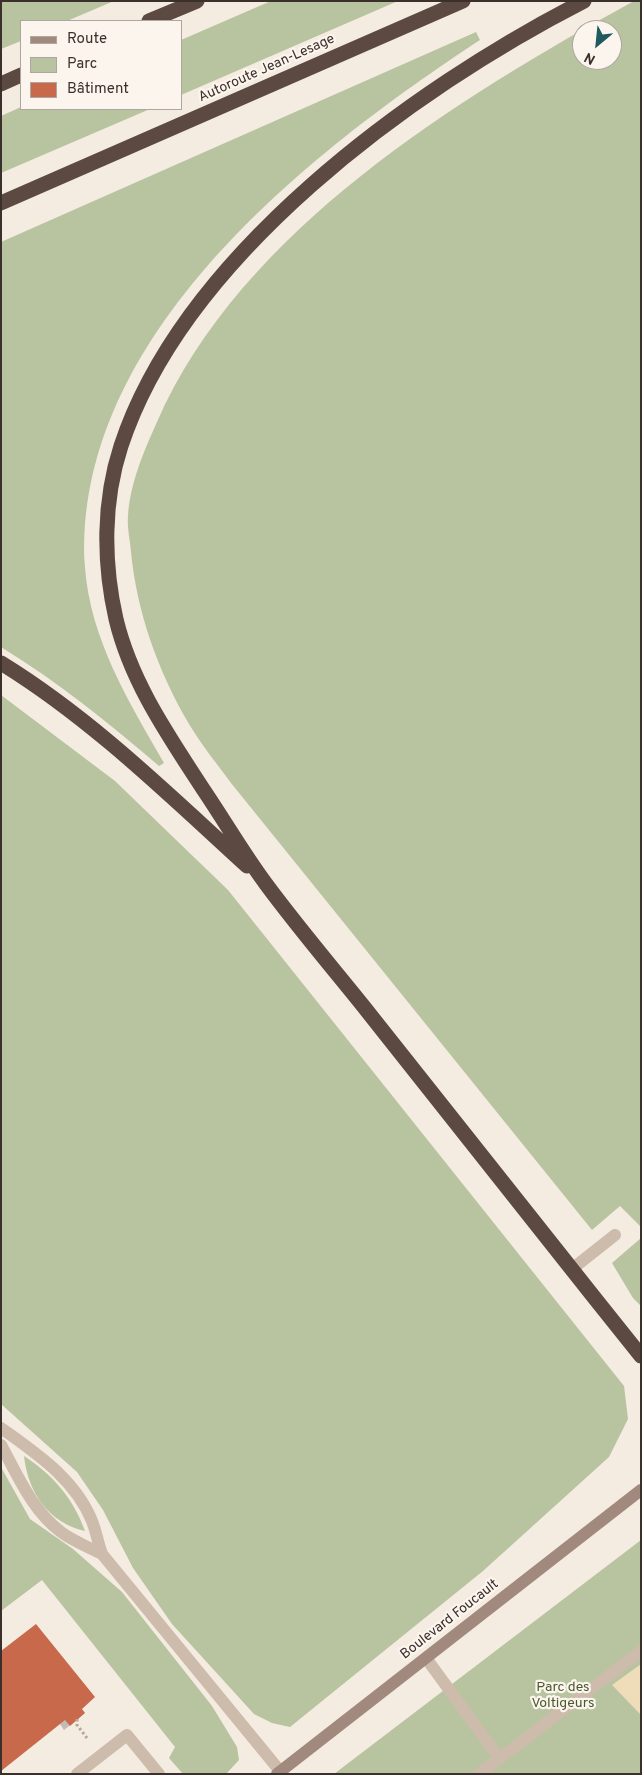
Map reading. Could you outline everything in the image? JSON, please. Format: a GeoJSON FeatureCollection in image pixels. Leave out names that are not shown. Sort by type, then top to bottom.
{"type":"FeatureCollection","features":[{"type":"Feature","properties":{"kind":"highway"},"geometry":{"type":"LineString","coordinates":[[151,20],[196,1]]}},
{"type":"Feature","properties":{"kind":"highway","name":"Autoroute Jean-Lesage"},"geometry":{"type":"LineString","coordinates":[[1,203],[463,1]]}},
{"type":"Feature","properties":{"kind":"highway"},"geometry":{"type":"LineString","coordinates":[[584,1],[490,54],[435,89],[357,148],[286,209],[224,274],[188,321],[157,369],[130,422],[121,446],[111,493],[106,545],[111,596],[124,647],[153,710],[265,882],[641,1356]]}},
{"type":"Feature","properties":{"kind":"highway"},"geometry":{"type":"LineString","coordinates":[[1,84],[20,75]]}},
{"type":"Feature","properties":{"kind":"highway"},"geometry":{"type":"LineString","coordinates":[[1,664],[68,710],[138,767],[265,882]]}},
{"type":"Feature","properties":{"kind":"street","name":"Boulevard Foucault"},"geometry":{"type":"LineString","coordinates":[[279,1773],[641,1490]]}},
{"type":"Feature","properties":{"kind":"lane"},"geometry":{"type":"LineString","coordinates":[[572,1269],[615,1235]]}},
{"type":"Feature","properties":{"kind":"lane"},"geometry":{"type":"LineString","coordinates":[[1,1428],[43,1458],[82,1500],[92,1522],[102,1554],[279,1773]]}},
{"type":"Feature","properties":{"kind":"lane"},"geometry":{"type":"LineString","coordinates":[[1,1445],[25,1490],[42,1515],[61,1532],[102,1554]]}},
{"type":"Feature","properties":{"kind":"lane"},"geometry":{"type":"LineString","coordinates":[[479,1774],[641,1651]]}},
{"type":"Feature","properties":{"kind":"lane"},"geometry":{"type":"LineString","coordinates":[[426,1658],[500,1758]]}},
{"type":"Feature","properties":{"kind":"lane"},"geometry":{"type":"LineString","coordinates":[[77,1774],[127,1735],[159,1774]]}},
{"type":"Feature","properties":{"kind":"path"},"geometry":{"type":"LineString","coordinates":[[77,1719],[77,1725]]}},
{"type":"Feature","properties":{"kind":"green space"},"geometry":{"type":"Polygon","coordinates":[[[1,1],[114,1],[69,20],[20,20],[20,41],[1,49],[1,1]]]}},
{"type":"Feature","properties":{"kind":"green space"},"geometry":{"type":"Polygon","coordinates":[[[271,1],[398,1],[182,95],[182,40],[271,1]]]}},
{"type":"Feature","properties":{"kind":"green space"},"geometry":{"type":"Polygon","coordinates":[[[634,1],[641,1],[641,1227],[620,1206],[592,1230],[209,754],[178,704],[151,641],[138,597],[128,520],[129,504],[135,479],[157,422],[194,353],[242,289],[298,230],[361,176],[428,126],[572,36],[572,70],[622,70],[622,20],[601,20],[634,1]]]}},
{"type":"Feature","properties":{"kind":"green space"},"geometry":{"type":"Polygon","coordinates":[[[476,32],[480,40],[413,86],[344,138],[276,196],[213,260],[159,329],[117,404],[91,483],[85,567],[88,594],[103,645],[113,669],[164,763],[159,766],[83,704],[43,674],[1,647],[1,242],[476,32]]]}},
{"type":"Feature","properties":{"kind":"green space"},"geometry":{"type":"Polygon","coordinates":[[[20,107],[20,110],[148,110],[1,173],[1,116],[20,107]]]}},
{"type":"Feature","properties":{"kind":"green space"},"geometry":{"type":"Polygon","coordinates":[[[1,695],[115,781],[228,890],[624,1386],[628,1419],[609,1457],[483,1571],[290,1727],[272,1723],[254,1714],[172,1624],[133,1568],[103,1510],[77,1472],[1,1404],[1,695]]]}},
{"type":"Feature","properties":{"kind":"green space"},"geometry":{"type":"Polygon","coordinates":[[[641,1238],[641,1306],[633,1298],[612,1263],[641,1238]]]}},
{"type":"Feature","properties":{"kind":"green space"},"geometry":{"type":"Polygon","coordinates":[[[24,1456],[61,1489],[75,1508],[85,1531],[61,1521],[42,1504],[30,1482],[24,1456]]]}},
{"type":"Feature","properties":{"kind":"green space"},"geometry":{"type":"Polygon","coordinates":[[[1,1467],[30,1519],[73,1549],[122,1592],[212,1706],[237,1747],[239,1760],[227,1773],[183,1774],[169,1758],[175,1747],[42,1580],[1,1611],[1,1467]]]}},
{"type":"Feature","properties":{"kind":"green space","name":"Parc des Voltigeurs"},"geometry":{"type":"Polygon","coordinates":[[[641,1540],[641,1774],[334,1774],[641,1540]]]}},
{"type":"Feature","properties":{"kind":"sand"},"geometry":{"type":"Polygon","coordinates":[[[641,1664],[641,1715],[612,1685],[641,1664]]]}},
{"type":"Feature","properties":{"kind":"building"},"geometry":{"type":"Polygon","coordinates":[[[36,1624],[95,1697],[82,1709],[85,1713],[70,1726],[65,1720],[1,1771],[1,1651],[36,1624]]]}}]}
